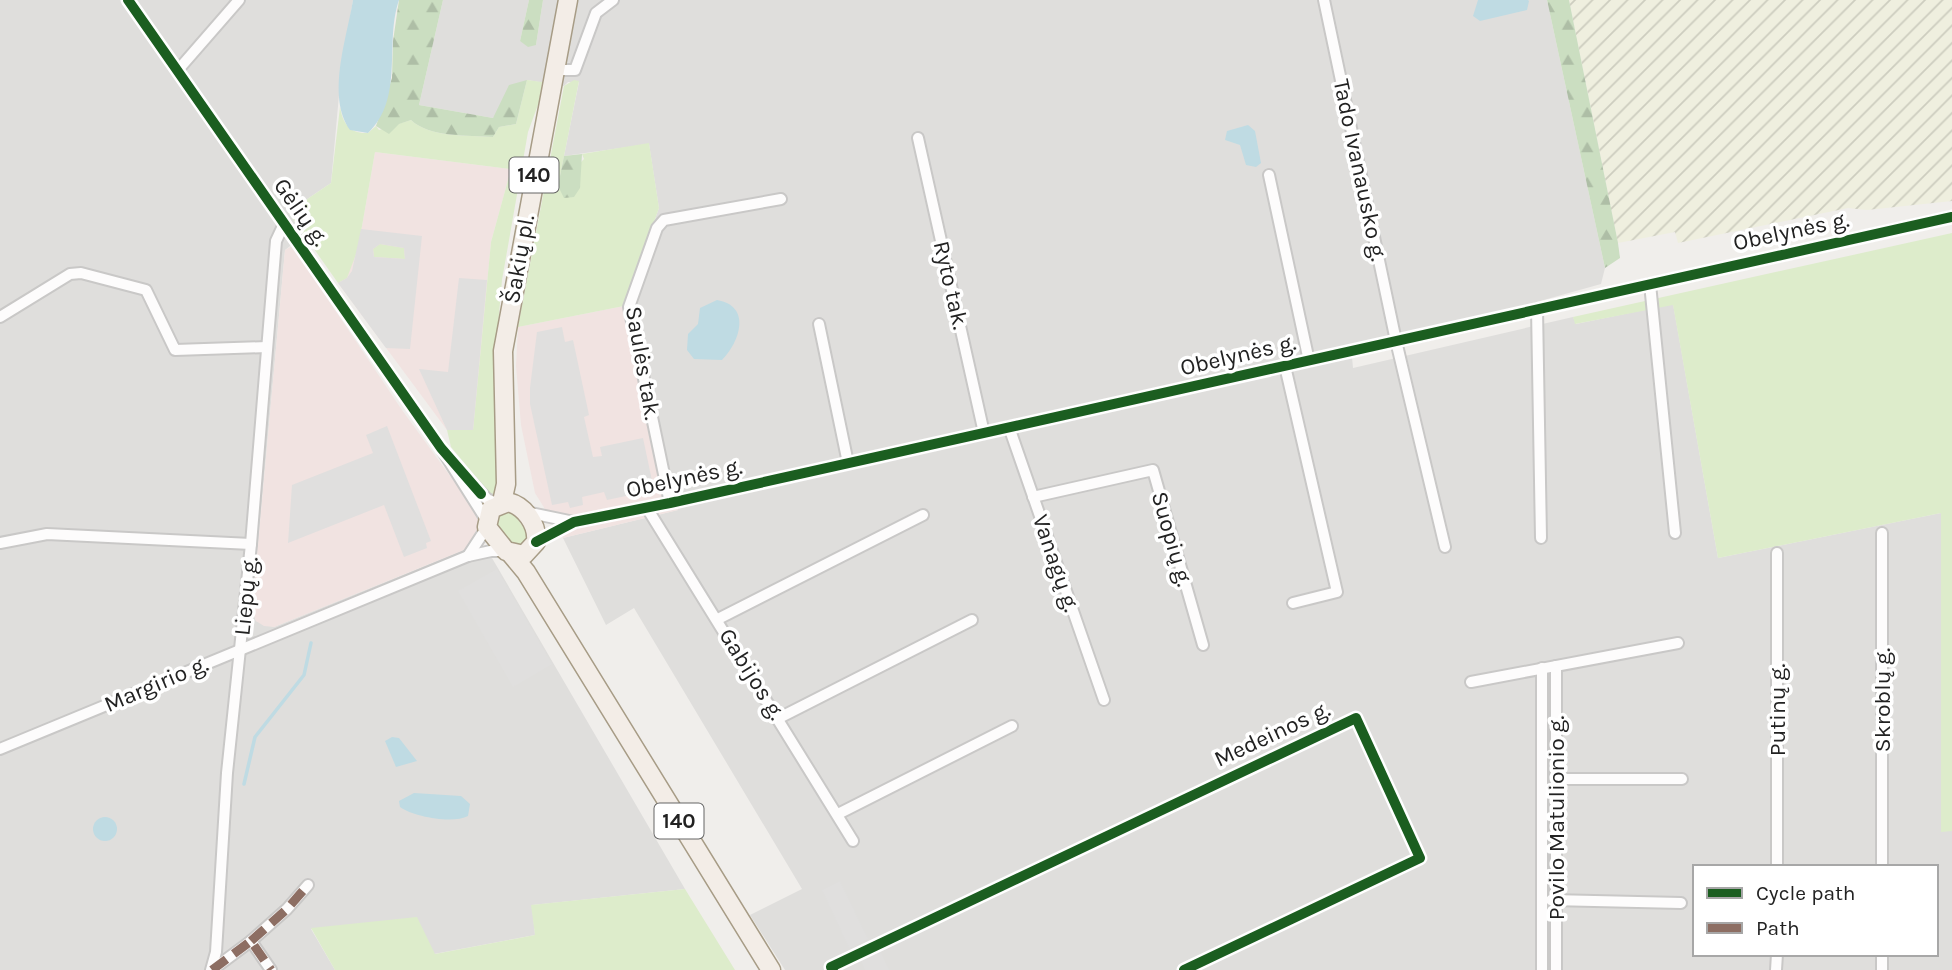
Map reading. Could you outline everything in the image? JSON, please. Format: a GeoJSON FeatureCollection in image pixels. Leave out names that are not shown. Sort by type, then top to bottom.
{"type":"FeatureCollection","features":[{"type":"Feature","properties":{"kind":"main road","name":"Šakių pl."},"geometry":{"type":"LineString","coordinates":[[512,506],[502,395],[503,351],[568,0]]}},
{"type":"Feature","properties":{"kind":"main road"},"geometry":{"type":"LineString","coordinates":[[487,524],[491,509],[512,506]]}},
{"type":"Feature","properties":{"kind":"main road","name":"140"},"geometry":{"type":"LineString","coordinates":[[512,506],[536,530],[538,568],[588,673]]}},
{"type":"Feature","properties":{"kind":"main road","name":"140"},"geometry":{"type":"LineString","coordinates":[[487,524],[520,564],[771,970]]}},
{"type":"Feature","properties":{"kind":"main road"},"geometry":{"type":"LineString","coordinates":[[509,553],[524,555],[535,545]]}},
{"type":"Feature","properties":{"kind":"street","name":"Gėlių g."},"geometry":{"type":"LineString","coordinates":[[128,0],[441,448],[487,524]]}},
{"type":"Feature","properties":{"kind":"street"},"geometry":{"type":"LineString","coordinates":[[178,70],[239,0]]}},
{"type":"Feature","properties":{"kind":"street"},"geometry":{"type":"LineString","coordinates":[[555,71],[575,70],[596,13],[612,0]]}},
{"type":"Feature","properties":{"kind":"street","name":"Tado Ivanausko g."},"geometry":{"type":"LineString","coordinates":[[1324,0],[1396,341],[1445,547]]}},
{"type":"Feature","properties":{"kind":"street","name":"Ryto tak."},"geometry":{"type":"LineString","coordinates":[[918,138],[984,433]]}},
{"type":"Feature","properties":{"kind":"street"},"geometry":{"type":"LineString","coordinates":[[1269,175],[1309,361]]}},
{"type":"Feature","properties":{"kind":"street","name":"Saulės tak."},"geometry":{"type":"LineString","coordinates":[[670,503],[630,301],[657,228],[664,220],[780,198]]}},
{"type":"Feature","properties":{"kind":"street","name":"Obelynės g."},"geometry":{"type":"LineString","coordinates":[[535,545],[575,522],[1952,217]]}},
{"type":"Feature","properties":{"kind":"street","name":"Liepų g."},"geometry":{"type":"LineString","coordinates":[[211,970],[276,241],[284,224]]}},
{"type":"Feature","properties":{"kind":"street"},"geometry":{"type":"LineString","coordinates":[[0,317],[70,274],[80,273],[146,290],[175,350],[267,347]]}},
{"type":"Feature","properties":{"kind":"street"},"geometry":{"type":"LineString","coordinates":[[1650,284],[1675,533]]}},
{"type":"Feature","properties":{"kind":"street"},"geometry":{"type":"LineString","coordinates":[[1537,309],[1541,538]]}},
{"type":"Feature","properties":{"kind":"street"},"geometry":{"type":"LineString","coordinates":[[819,324],[848,463]]}},
{"type":"Feature","properties":{"kind":"street"},"geometry":{"type":"LineString","coordinates":[[1285,366],[1337,592],[1293,603]]}},
{"type":"Feature","properties":{"kind":"street","name":"Vanagų g."},"geometry":{"type":"LineString","coordinates":[[1009,427],[1104,700]]}},
{"type":"Feature","properties":{"kind":"street","name":"Gėlių g."},"geometry":{"type":"LineString","coordinates":[[441,448],[481,494],[512,506]]}},
{"type":"Feature","properties":{"kind":"street","name":"Suopių g."},"geometry":{"type":"LineString","coordinates":[[1033,497],[1153,470],[1203,645]]}},
{"type":"Feature","properties":{"kind":"street","name":"Obelynės g."},"geometry":{"type":"LineString","coordinates":[[512,506],[575,522]]}},
{"type":"Feature","properties":{"kind":"street","name":"Gabijos g."},"geometry":{"type":"LineString","coordinates":[[647,508],[853,841]]}},
{"type":"Feature","properties":{"kind":"street"},"geometry":{"type":"LineString","coordinates":[[718,619],[923,515]]}},
{"type":"Feature","properties":{"kind":"street"},"geometry":{"type":"LineString","coordinates":[[468,556],[487,524]]}},
{"type":"Feature","properties":{"kind":"street","name":"Skroblų g."},"geometry":{"type":"LineString","coordinates":[[1882,533],[1882,865]]}},
{"type":"Feature","properties":{"kind":"street"},"geometry":{"type":"LineString","coordinates":[[0,543],[47,534],[251,544]]}},
{"type":"Feature","properties":{"kind":"street","name":"Margirio g."},"geometry":{"type":"LineString","coordinates":[[0,749],[468,556],[491,551],[509,553]]}},
{"type":"Feature","properties":{"kind":"street","name":"Putinų g."},"geometry":{"type":"LineString","coordinates":[[1777,553],[1777,865]]}},
{"type":"Feature","properties":{"kind":"street"},"geometry":{"type":"LineString","coordinates":[[779,718],[972,620]]}},
{"type":"Feature","properties":{"kind":"street"},"geometry":{"type":"LineString","coordinates":[[1471,682],[1678,643]]}},
{"type":"Feature","properties":{"kind":"street","name":"Povilo Matulionio g."},"geometry":{"type":"LineString","coordinates":[[1556,666],[1556,970]]}},
{"type":"Feature","properties":{"kind":"street","name":"Povilo Matulionio g."},"geometry":{"type":"LineString","coordinates":[[1542,668],[1542,970]]}},
{"type":"Feature","properties":{"kind":"street","name":"Medeinos g."},"geometry":{"type":"LineString","coordinates":[[832,968],[1356,718],[1420,858],[1184,970]]}},
{"type":"Feature","properties":{"kind":"street"},"geometry":{"type":"LineString","coordinates":[[838,814],[1012,726]]}},
{"type":"Feature","properties":{"kind":"street"},"geometry":{"type":"LineString","coordinates":[[1556,779],[1682,779]]}},
{"type":"Feature","properties":{"kind":"street"},"geometry":{"type":"LineString","coordinates":[[211,970],[251,941],[287,909],[308,885]]}},
{"type":"Feature","properties":{"kind":"street"},"geometry":{"type":"LineString","coordinates":[[1542,900],[1681,903]]}},
{"type":"Feature","properties":{"kind":"street"},"geometry":{"type":"LineString","coordinates":[[251,941],[271,970]]}},
{"type":"Feature","properties":{"kind":"shaded area"},"geometry":{"type":"Polygon","coordinates":[[[0,0],[353,0],[340,84],[331,183],[288,212],[304,235],[285,250],[252,610],[256,621],[274,627],[469,548],[492,558],[685,889],[532,905],[535,935],[434,954],[311,929],[335,970],[0,970],[0,0]]]}},
{"type":"Feature","properties":{"kind":"shaded area"},"geometry":{"type":"Polygon","coordinates":[[[443,0],[529,0],[520,41],[536,45],[543,0],[1547,0],[1605,268],[1601,284],[1396,341],[1352,357],[1353,368],[1573,317],[1576,324],[1673,304],[1718,558],[1941,513],[1941,831],[1952,831],[1952,970],[785,970],[750,915],[802,889],[634,608],[606,625],[563,538],[678,510],[635,306],[624,306],[659,208],[649,144],[564,156],[579,82],[568,82],[564,86],[527,80],[493,118],[419,105],[443,0]]]}},
{"type":"Feature","properties":{"kind":"shaded area"},"geometry":{"type":"Polygon","coordinates":[[[375,152],[511,169],[491,242],[473,430],[447,430],[338,283],[358,249],[375,152]]]}},
{"type":"Feature","properties":{"kind":"shaded area"},"geometry":{"type":"Polygon","coordinates":[[[361,229],[422,236],[410,349],[386,348],[338,283],[352,271],[361,229]],[[380,244],[373,249],[374,257],[405,259],[404,248],[380,244]]]}},
{"type":"Feature","properties":{"kind":"shaded area"},"geometry":{"type":"Polygon","coordinates":[[[292,246],[402,410],[480,517],[481,532],[469,548],[274,627],[264,626],[256,621],[252,610],[285,250],[292,246]]]}},
{"type":"Feature","properties":{"kind":"shaded area"},"geometry":{"type":"Polygon","coordinates":[[[459,278],[487,280],[473,430],[447,430],[419,369],[448,372],[459,278]]]}},
{"type":"Feature","properties":{"kind":"shaded area"},"geometry":{"type":"Polygon","coordinates":[[[635,306],[678,510],[563,538],[535,493],[521,425],[516,366],[518,327],[635,306]]]}},
{"type":"Feature","properties":{"kind":"shaded area"},"geometry":{"type":"Polygon","coordinates":[[[562,327],[565,342],[573,340],[589,415],[584,417],[593,457],[602,456],[600,447],[643,438],[654,490],[607,500],[604,492],[582,497],[583,505],[570,508],[568,502],[552,505],[530,404],[530,388],[537,332],[562,327]]]}},
{"type":"Feature","properties":{"kind":"shaded area"},"geometry":{"type":"Polygon","coordinates":[[[387,426],[431,541],[426,543],[427,548],[404,557],[384,505],[288,543],[292,485],[373,453],[366,435],[387,426]]]}},
{"type":"Feature","properties":{"kind":"shaded area"},"geometry":{"type":"Polygon","coordinates":[[[497,569],[552,664],[513,687],[458,591],[497,569]]]}},
{"type":"Feature","properties":{"kind":"shaded area"},"geometry":{"type":"Polygon","coordinates":[[[840,881],[868,939],[849,948],[822,890],[840,881]]]}},
{"type":"Feature","properties":{"kind":"shaded area"},"geometry":{"type":"Polygon","coordinates":[[[880,951],[889,970],[865,970],[861,960],[880,951]]]}},
{"type":"Feature","properties":{"kind":"green space"},"geometry":{"type":"Polygon","coordinates":[[[399,0],[443,0],[419,105],[493,118],[509,85],[527,80],[516,124],[499,127],[493,137],[439,133],[411,120],[399,124],[389,134],[376,126],[392,78],[393,41],[399,0]]]}},
{"type":"Feature","properties":{"kind":"green space"},"geometry":{"type":"Polygon","coordinates":[[[529,0],[543,0],[536,45],[528,47],[520,41],[529,0]]]}},
{"type":"Feature","properties":{"kind":"green space"},"geometry":{"type":"Polygon","coordinates":[[[1547,0],[1569,0],[1618,243],[1620,258],[1605,268],[1547,0]]]}},
{"type":"Feature","properties":{"kind":"green space"},"geometry":{"type":"Polygon","coordinates":[[[1569,0],[1952,0],[1952,201],[1867,210],[1848,208],[1678,243],[1675,232],[1618,243],[1569,0]]]}},
{"type":"Feature","properties":{"kind":"green space"},"geometry":{"type":"Polygon","coordinates":[[[527,80],[542,82],[539,102],[528,132],[502,280],[494,371],[501,488],[494,495],[490,494],[451,447],[447,430],[473,430],[491,242],[511,169],[375,152],[358,249],[347,278],[338,283],[288,212],[331,183],[340,107],[348,127],[356,132],[368,133],[376,126],[379,130],[411,120],[439,133],[493,137],[499,127],[516,124],[527,80]]]}},
{"type":"Feature","properties":{"kind":"green space"},"geometry":{"type":"Polygon","coordinates":[[[574,80],[579,81],[558,186],[584,159],[582,154],[649,143],[659,208],[624,306],[518,327],[564,86],[574,80]]]}},
{"type":"Feature","properties":{"kind":"green space"},"geometry":{"type":"Polygon","coordinates":[[[582,154],[580,188],[574,197],[564,198],[558,186],[564,156],[582,154]]]}},
{"type":"Feature","properties":{"kind":"green space"},"geometry":{"type":"Polygon","coordinates":[[[1952,233],[1952,831],[1941,832],[1941,513],[1718,558],[1673,305],[1575,324],[1573,317],[1952,233]]]}},
{"type":"Feature","properties":{"kind":"green space"},"geometry":{"type":"Polygon","coordinates":[[[380,244],[404,248],[405,259],[374,257],[373,249],[380,244]]]}},
{"type":"Feature","properties":{"kind":"green space"},"geometry":{"type":"Polygon","coordinates":[[[501,509],[513,512],[530,537],[521,547],[507,539],[498,526],[495,516],[501,509]]]}},
{"type":"Feature","properties":{"kind":"green space"},"geometry":{"type":"Polygon","coordinates":[[[685,889],[735,970],[335,970],[311,928],[417,917],[435,954],[535,935],[531,905],[685,889]]]}},
{"type":"Feature","properties":{"kind":"water"},"geometry":{"type":"Polygon","coordinates":[[[353,0],[399,0],[393,34],[390,87],[379,119],[368,133],[350,130],[340,101],[340,66],[353,0]]]}},
{"type":"Feature","properties":{"kind":"water"},"geometry":{"type":"Polygon","coordinates":[[[1478,0],[1529,1],[1527,10],[1480,21],[1473,16],[1478,0]]]}},
{"type":"Feature","properties":{"kind":"water"},"geometry":{"type":"Polygon","coordinates":[[[1248,125],[1255,131],[1261,163],[1256,167],[1246,165],[1240,145],[1225,140],[1227,131],[1248,125]]]}},
{"type":"Feature","properties":{"kind":"water"},"geometry":{"type":"Polygon","coordinates":[[[717,300],[735,309],[739,317],[738,335],[722,360],[694,359],[687,350],[688,334],[698,324],[700,308],[717,300]]]}},
{"type":"Feature","properties":{"kind":"water"},"geometry":{"type":"Polygon","coordinates":[[[392,737],[399,738],[417,761],[396,767],[385,741],[392,737]]]}},
{"type":"Feature","properties":{"kind":"water"},"geometry":{"type":"Polygon","coordinates":[[[414,793],[461,796],[470,804],[468,816],[453,819],[434,818],[414,814],[400,807],[399,801],[414,793]]]}},
{"type":"Feature","properties":{"kind":"water"},"geometry":{"type":"Polygon","coordinates":[[[105,817],[113,821],[117,829],[113,837],[105,841],[97,837],[93,829],[97,821],[105,817]]]}},
{"type":"Feature","properties":{"kind":"waterway"},"geometry":{"type":"LineString","coordinates":[[244,784],[255,737],[304,675],[311,643]]}},
{"type":"Feature","properties":{"kind":"marked path"},"geometry":{"type":"LineString","coordinates":[[251,941],[287,909],[308,885]]}},
{"type":"Feature","properties":{"kind":"marked path"},"geometry":{"type":"LineString","coordinates":[[212,970],[251,941],[271,970]]}},
{"type":"Feature","properties":{"kind":"cycle path"},"geometry":{"type":"LineString","coordinates":[[128,0],[441,448],[481,494]]}},
{"type":"Feature","properties":{"kind":"cycle path"},"geometry":{"type":"LineString","coordinates":[[536,542],[574,522],[670,503],[1952,217]]}},
{"type":"Feature","properties":{"kind":"cycle path"},"geometry":{"type":"LineString","coordinates":[[833,970],[831,967],[1356,718],[1420,858],[1184,970]]}}]}
